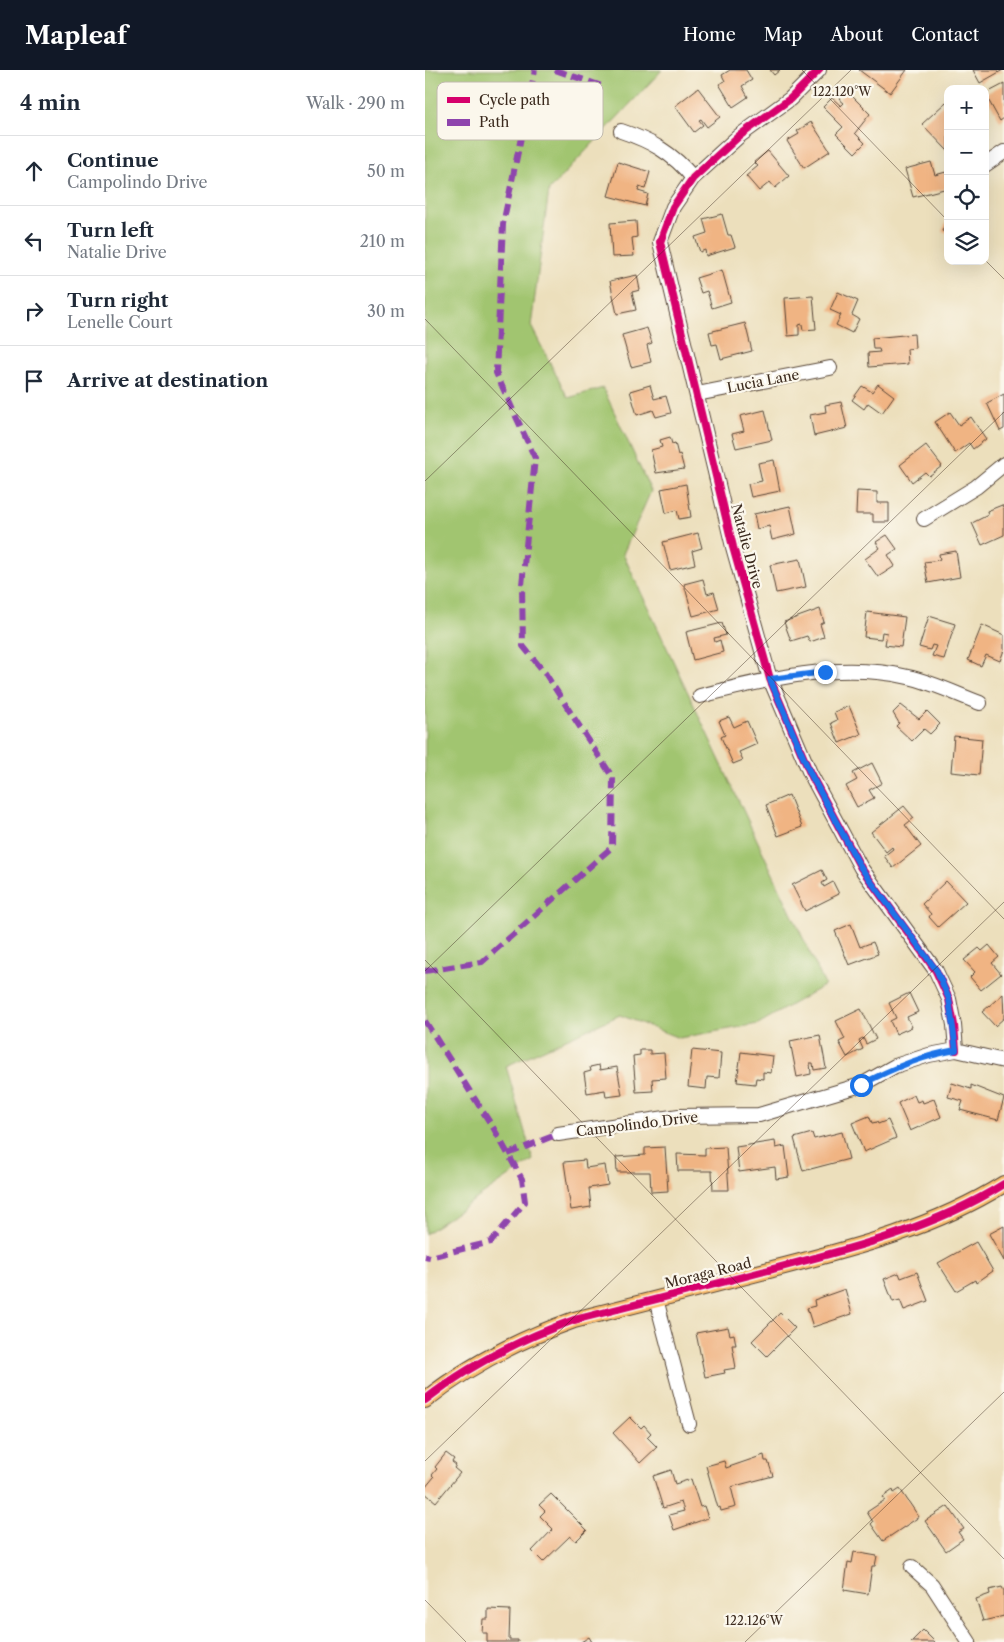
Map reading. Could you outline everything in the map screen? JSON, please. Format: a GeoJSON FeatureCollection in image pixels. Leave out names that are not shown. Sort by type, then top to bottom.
{"type":"FeatureCollection","features":[{"type":"Feature","properties":{"kind":"main road","name":"Moraga Road"},"geometry":{"type":"LineString","coordinates":[[425,1400],[484,1360],[542,1331],[573,1320],[841,1252],[896,1235],[936,1219],[1004,1184]]}},
{"type":"Feature","properties":{"kind":"street","name":"Natalie Drive"},"geometry":{"type":"LineString","coordinates":[[819,70],[790,99],[739,136],[693,178],[673,207],[660,242],[676,318],[697,394],[733,546],[770,679],[810,773],[861,868],[937,971],[949,999],[956,1050]]}},
{"type":"Feature","properties":{"kind":"street"},"geometry":{"type":"LineString","coordinates":[[621,132],[645,140],[663,149],[679,161],[693,178]]}},
{"type":"Feature","properties":{"kind":"street"},"geometry":{"type":"LineString","coordinates":[[989,162],[1004,152]]}},
{"type":"Feature","properties":{"kind":"street","name":"Lucia Lane"},"geometry":{"type":"LineString","coordinates":[[697,394],[829,368]]}},
{"type":"Feature","properties":{"kind":"street"},"geometry":{"type":"LineString","coordinates":[[924,519],[975,487],[1004,464]]}},
{"type":"Feature","properties":{"kind":"street"},"geometry":{"type":"LineString","coordinates":[[700,696],[770,679],[846,670],[907,677],[980,703]]}},
{"type":"Feature","properties":{"kind":"street","name":"Campolindo Drive"},"geometry":{"type":"LineString","coordinates":[[558,1134],[679,1116],[759,1115],[861,1085],[895,1066],[929,1055],[956,1050],[1004,1061]]}},
{"type":"Feature","properties":{"kind":"street"},"geometry":{"type":"LineString","coordinates":[[656,1299],[689,1424]]}},
{"type":"Feature","properties":{"kind":"street"},"geometry":{"type":"LineString","coordinates":[[912,1567],[933,1584],[969,1642]]}},
{"type":"Feature","properties":{"kind":"green space"},"geometry":{"type":"Polygon","coordinates":[[[425,70],[662,70],[603,133],[603,82],[437,82],[437,140],[596,140],[549,190],[531,326],[568,398],[603,388],[651,491],[623,554],[825,985],[758,1024],[679,1038],[620,1015],[506,1066],[533,1160],[425,1234],[425,70]]]}},
{"type":"Feature","properties":{"kind":"building"},"geometry":{"type":"Polygon","coordinates":[[[730,70],[746,70],[752,80],[742,86],[748,97],[733,107],[719,84],[725,81],[722,75],[730,70]]]}},
{"type":"Feature","properties":{"kind":"building"},"geometry":{"type":"Polygon","coordinates":[[[770,70],[780,70],[774,75],[770,70]]]}},
{"type":"Feature","properties":{"kind":"building"},"geometry":{"type":"Polygon","coordinates":[[[859,70],[907,70],[890,93],[859,70]]]}},
{"type":"Feature","properties":{"kind":"building"},"geometry":{"type":"Polygon","coordinates":[[[973,70],[1003,70],[980,83],[973,70]]]}},
{"type":"Feature","properties":{"kind":"building"},"geometry":{"type":"Polygon","coordinates":[[[1004,84],[1004,118],[1000,121],[989,101],[989,92],[1004,84]]]}},
{"type":"Feature","properties":{"kind":"building"},"geometry":{"type":"Polygon","coordinates":[[[698,88],[720,117],[707,127],[701,119],[699,120],[703,125],[694,132],[675,106],[698,88]]]}},
{"type":"Feature","properties":{"kind":"building"},"geometry":{"type":"Polygon","coordinates":[[[847,91],[870,114],[855,133],[865,143],[855,153],[836,134],[843,127],[823,107],[832,98],[841,106],[844,103],[839,99],[847,91]]]}},
{"type":"Feature","properties":{"kind":"building"},"geometry":{"type":"Polygon","coordinates":[[[944,104],[944,147],[922,124],[944,104]]]}},
{"type":"Feature","properties":{"kind":"building"},"geometry":{"type":"Polygon","coordinates":[[[811,122],[830,151],[804,168],[787,141],[799,134],[797,131],[811,122]]]}},
{"type":"Feature","properties":{"kind":"building"},"geometry":{"type":"Polygon","coordinates":[[[768,151],[789,176],[775,188],[770,182],[759,191],[746,176],[758,166],[754,162],[768,151]]]}},
{"type":"Feature","properties":{"kind":"building"},"geometry":{"type":"Polygon","coordinates":[[[618,162],[650,172],[645,189],[639,187],[638,191],[648,194],[645,206],[608,196],[618,162]]]}},
{"type":"Feature","properties":{"kind":"building"},"geometry":{"type":"Polygon","coordinates":[[[931,162],[935,175],[944,173],[944,189],[913,197],[905,169],[931,162]]]}},
{"type":"Feature","properties":{"kind":"building"},"geometry":{"type":"Polygon","coordinates":[[[722,214],[728,235],[731,235],[735,247],[706,256],[705,250],[700,252],[695,237],[707,233],[703,219],[722,214]]]}},
{"type":"Feature","properties":{"kind":"building"},"geometry":{"type":"Polygon","coordinates":[[[636,221],[637,237],[632,238],[634,256],[612,257],[610,223],[636,221]]]}},
{"type":"Feature","properties":{"kind":"building"},"geometry":{"type":"Polygon","coordinates":[[[722,270],[731,302],[712,308],[707,291],[701,293],[696,278],[722,270]]]}},
{"type":"Feature","properties":{"kind":"building"},"geometry":{"type":"Polygon","coordinates":[[[637,275],[640,290],[632,292],[636,310],[617,314],[610,281],[637,275]]]}},
{"type":"Feature","properties":{"kind":"building"},"geometry":{"type":"Polygon","coordinates":[[[838,292],[858,301],[852,315],[859,319],[852,333],[836,325],[841,315],[830,310],[838,292]]]}},
{"type":"Feature","properties":{"kind":"building"},"geometry":{"type":"Polygon","coordinates":[[[813,296],[816,329],[803,330],[802,324],[799,325],[799,335],[788,336],[785,298],[813,296]]]}},
{"type":"Feature","properties":{"kind":"building"},"geometry":{"type":"Polygon","coordinates":[[[745,323],[752,351],[721,359],[717,344],[712,345],[709,332],[745,323]]]}},
{"type":"Feature","properties":{"kind":"building"},"geometry":{"type":"Polygon","coordinates":[[[647,328],[652,343],[647,345],[651,362],[631,367],[622,335],[647,328]]]}},
{"type":"Feature","properties":{"kind":"building"},"geometry":{"type":"Polygon","coordinates":[[[914,334],[915,348],[907,349],[908,364],[869,367],[868,353],[880,352],[879,349],[873,349],[872,338],[914,334]]]}},
{"type":"Feature","properties":{"kind":"building"},"geometry":{"type":"Polygon","coordinates":[[[878,384],[894,396],[882,413],[868,403],[864,409],[852,400],[862,386],[872,392],[878,384]]]}},
{"type":"Feature","properties":{"kind":"building"},"geometry":{"type":"Polygon","coordinates":[[[650,385],[654,399],[666,396],[671,413],[656,417],[653,410],[637,415],[630,391],[650,385]]]}},
{"type":"Feature","properties":{"kind":"building"},"geometry":{"type":"Polygon","coordinates":[[[1004,394],[1004,429],[1000,431],[987,403],[1004,394]]]}},
{"type":"Feature","properties":{"kind":"building"},"geometry":{"type":"Polygon","coordinates":[[[841,402],[847,428],[814,436],[810,415],[826,412],[825,405],[841,402]]]}},
{"type":"Feature","properties":{"kind":"building"},"geometry":{"type":"Polygon","coordinates":[[[765,410],[772,440],[736,448],[732,434],[744,431],[740,416],[765,410]]]}},
{"type":"Feature","properties":{"kind":"building"},"geometry":{"type":"Polygon","coordinates":[[[950,412],[959,425],[971,417],[986,439],[973,449],[969,443],[955,453],[935,422],[950,412]]]}},
{"type":"Feature","properties":{"kind":"building"},"geometry":{"type":"Polygon","coordinates":[[[670,437],[672,444],[675,443],[678,455],[680,454],[684,469],[656,473],[651,450],[662,447],[660,440],[670,437]]]}},
{"type":"Feature","properties":{"kind":"building"},"geometry":{"type":"Polygon","coordinates":[[[926,445],[942,466],[929,476],[925,472],[912,482],[900,465],[926,445]]]}},
{"type":"Feature","properties":{"kind":"building"},"geometry":{"type":"Polygon","coordinates":[[[774,460],[780,491],[751,497],[748,484],[762,481],[758,463],[774,460]]]}},
{"type":"Feature","properties":{"kind":"building"},"geometry":{"type":"Polygon","coordinates":[[[686,484],[691,517],[679,519],[677,510],[666,513],[661,489],[686,484]]]}},
{"type":"Feature","properties":{"kind":"building"},"geometry":{"type":"Polygon","coordinates":[[[857,491],[877,492],[877,503],[889,503],[889,522],[873,522],[873,514],[856,514],[857,491]]]}},
{"type":"Feature","properties":{"kind":"building"},"geometry":{"type":"Polygon","coordinates":[[[1002,505],[1004,509],[1004,535],[982,545],[972,523],[988,515],[987,511],[1002,505]]]}},
{"type":"Feature","properties":{"kind":"building"},"geometry":{"type":"Polygon","coordinates":[[[790,506],[796,534],[772,540],[769,526],[757,529],[754,514],[790,506]]]}},
{"type":"Feature","properties":{"kind":"building"},"geometry":{"type":"Polygon","coordinates":[[[698,533],[702,548],[692,551],[695,564],[670,570],[663,542],[698,533]]]}},
{"type":"Feature","properties":{"kind":"building"},"geometry":{"type":"Polygon","coordinates":[[[887,535],[897,549],[888,555],[895,566],[878,577],[865,559],[880,548],[876,542],[887,535]]]}},
{"type":"Feature","properties":{"kind":"building"},"geometry":{"type":"Polygon","coordinates":[[[956,551],[960,577],[928,583],[924,562],[940,560],[939,554],[956,551]]]}},
{"type":"Feature","properties":{"kind":"building"},"geometry":{"type":"Polygon","coordinates":[[[800,559],[806,587],[776,593],[770,565],[800,559]]]}},
{"type":"Feature","properties":{"kind":"building"},"geometry":{"type":"Polygon","coordinates":[[[703,579],[707,594],[714,592],[719,609],[693,616],[684,584],[703,579]]]}},
{"type":"Feature","properties":{"kind":"building"},"geometry":{"type":"Polygon","coordinates":[[[820,609],[824,622],[820,624],[824,637],[810,642],[807,636],[791,641],[784,622],[820,609]]]}},
{"type":"Feature","properties":{"kind":"building"},"geometry":{"type":"Polygon","coordinates":[[[867,612],[905,617],[901,647],[885,645],[887,633],[882,632],[881,639],[864,637],[867,612]]]}},
{"type":"Feature","properties":{"kind":"building"},"geometry":{"type":"Polygon","coordinates":[[[929,616],[955,624],[944,659],[932,656],[936,646],[932,645],[930,650],[919,647],[929,616]]]}},
{"type":"Feature","properties":{"kind":"building"},"geometry":{"type":"Polygon","coordinates":[[[722,623],[726,635],[714,638],[715,642],[720,640],[723,652],[693,660],[686,632],[722,623]]]}},
{"type":"Feature","properties":{"kind":"building"},"geometry":{"type":"Polygon","coordinates":[[[982,625],[1004,635],[1004,650],[1000,661],[986,655],[981,666],[968,660],[982,625]]]}},
{"type":"Feature","properties":{"kind":"building"},"geometry":{"type":"Polygon","coordinates":[[[901,705],[919,719],[927,711],[940,724],[930,734],[924,729],[912,741],[896,726],[899,723],[893,713],[901,705]]]}},
{"type":"Feature","properties":{"kind":"building"},"geometry":{"type":"Polygon","coordinates":[[[849,706],[861,734],[839,743],[831,723],[837,720],[834,712],[849,706]]]}},
{"type":"Feature","properties":{"kind":"building"},"geometry":{"type":"Polygon","coordinates":[[[729,717],[734,727],[747,721],[757,744],[739,752],[743,760],[733,764],[721,737],[725,735],[719,721],[729,717]]]}},
{"type":"Feature","properties":{"kind":"building"},"geometry":{"type":"Polygon","coordinates":[[[954,736],[982,739],[979,775],[951,772],[954,736]]]}},
{"type":"Feature","properties":{"kind":"building"},"geometry":{"type":"Polygon","coordinates":[[[872,763],[882,783],[869,790],[874,798],[857,807],[846,786],[857,780],[853,773],[872,763]]]}},
{"type":"Feature","properties":{"kind":"building"},"geometry":{"type":"Polygon","coordinates":[[[789,795],[802,827],[778,836],[766,805],[789,795]]]}},
{"type":"Feature","properties":{"kind":"building"},"geometry":{"type":"Polygon","coordinates":[[[904,806],[914,818],[905,825],[921,846],[893,868],[884,856],[893,849],[892,847],[886,852],[871,832],[904,806]]]}},
{"type":"Feature","properties":{"kind":"building"},"geometry":{"type":"Polygon","coordinates":[[[822,870],[827,880],[822,883],[824,887],[833,882],[839,894],[805,911],[792,885],[822,870]]]}},
{"type":"Feature","properties":{"kind":"building"},"geometry":{"type":"Polygon","coordinates":[[[946,881],[966,902],[938,927],[929,917],[931,914],[922,904],[946,881]]]}},
{"type":"Feature","properties":{"kind":"building"},"geometry":{"type":"Polygon","coordinates":[[[851,924],[860,947],[873,942],[878,954],[849,965],[835,931],[851,924]]]}},
{"type":"Feature","properties":{"kind":"building"},"geometry":{"type":"Polygon","coordinates":[[[989,945],[999,957],[992,963],[1001,974],[981,990],[970,977],[975,972],[964,960],[979,948],[982,951],[989,945]]]}},
{"type":"Feature","properties":{"kind":"building"},"geometry":{"type":"Polygon","coordinates":[[[909,993],[918,1012],[907,1017],[912,1027],[896,1034],[890,1021],[896,1018],[889,1003],[909,993]]]}},
{"type":"Feature","properties":{"kind":"building"},"geometry":{"type":"Polygon","coordinates":[[[1003,994],[1004,1018],[995,1026],[982,1012],[1003,994]]]}},
{"type":"Feature","properties":{"kind":"building"},"geometry":{"type":"Polygon","coordinates":[[[861,1009],[876,1039],[866,1044],[863,1038],[859,1040],[863,1049],[847,1057],[839,1042],[845,1039],[836,1021],[861,1009]]]}},
{"type":"Feature","properties":{"kind":"building"},"geometry":{"type":"Polygon","coordinates":[[[820,1035],[826,1068],[814,1070],[813,1063],[810,1063],[811,1074],[797,1077],[790,1041],[820,1035]]]}},
{"type":"Feature","properties":{"kind":"building"},"geometry":{"type":"Polygon","coordinates":[[[640,1050],[650,1050],[650,1054],[664,1053],[666,1078],[652,1079],[653,1091],[636,1092],[633,1056],[640,1055],[640,1050]]]}},
{"type":"Feature","properties":{"kind":"building"},"geometry":{"type":"Polygon","coordinates":[[[692,1050],[721,1053],[719,1078],[707,1077],[706,1089],[688,1087],[692,1050]]]}},
{"type":"Feature","properties":{"kind":"building"},"geometry":{"type":"Polygon","coordinates":[[[741,1052],[773,1056],[771,1073],[763,1072],[763,1079],[756,1078],[755,1084],[737,1082],[741,1052]]]}},
{"type":"Feature","properties":{"kind":"building"},"geometry":{"type":"Polygon","coordinates":[[[599,1065],[600,1070],[617,1067],[622,1095],[606,1097],[605,1090],[587,1093],[584,1073],[591,1071],[590,1067],[599,1065]]]}},
{"type":"Feature","properties":{"kind":"building"},"geometry":{"type":"Polygon","coordinates":[[[952,1083],[971,1089],[971,1085],[1004,1098],[998,1120],[960,1110],[963,1101],[948,1097],[952,1083]]]}},
{"type":"Feature","properties":{"kind":"building"},"geometry":{"type":"Polygon","coordinates":[[[914,1095],[917,1102],[922,1100],[923,1103],[934,1099],[941,1117],[910,1131],[898,1103],[914,1095]]]}},
{"type":"Feature","properties":{"kind":"building"},"geometry":{"type":"Polygon","coordinates":[[[869,1116],[872,1123],[877,1122],[878,1124],[888,1120],[896,1138],[864,1152],[852,1123],[869,1116]]]}},
{"type":"Feature","properties":{"kind":"building"},"geometry":{"type":"Polygon","coordinates":[[[842,1132],[849,1159],[803,1171],[794,1138],[812,1133],[814,1139],[842,1132]]]}},
{"type":"Feature","properties":{"kind":"building"},"geometry":{"type":"Polygon","coordinates":[[[775,1141],[776,1148],[785,1146],[789,1177],[776,1179],[775,1167],[739,1172],[736,1147],[775,1141]]]}},
{"type":"Feature","properties":{"kind":"building"},"geometry":{"type":"Polygon","coordinates":[[[665,1147],[668,1191],[651,1192],[650,1172],[617,1172],[616,1157],[645,1155],[645,1148],[665,1147]]]}},
{"type":"Feature","properties":{"kind":"building"},"geometry":{"type":"Polygon","coordinates":[[[726,1147],[729,1190],[713,1190],[712,1171],[678,1171],[677,1154],[705,1155],[705,1148],[726,1147]]]}},
{"type":"Feature","properties":{"kind":"building"},"geometry":{"type":"Polygon","coordinates":[[[585,1160],[586,1168],[605,1165],[608,1185],[589,1188],[591,1207],[571,1210],[564,1162],[585,1160]]]}},
{"type":"Feature","properties":{"kind":"building"},"geometry":{"type":"Polygon","coordinates":[[[1004,1226],[1004,1261],[989,1234],[1004,1226]]]}},
{"type":"Feature","properties":{"kind":"building"},"geometry":{"type":"Polygon","coordinates":[[[976,1242],[993,1271],[976,1283],[975,1280],[956,1291],[938,1263],[976,1242]]]}},
{"type":"Feature","properties":{"kind":"building"},"geometry":{"type":"Polygon","coordinates":[[[917,1272],[928,1301],[904,1310],[900,1300],[893,1302],[884,1279],[899,1273],[901,1278],[917,1272]]]}},
{"type":"Feature","properties":{"kind":"building"},"geometry":{"type":"Polygon","coordinates":[[[845,1289],[852,1314],[813,1327],[807,1308],[815,1306],[814,1300],[845,1289]]]}},
{"type":"Feature","properties":{"kind":"building"},"geometry":{"type":"Polygon","coordinates":[[[780,1313],[795,1328],[767,1356],[752,1341],[780,1313]]]}},
{"type":"Feature","properties":{"kind":"building"},"geometry":{"type":"Polygon","coordinates":[[[728,1327],[730,1335],[734,1334],[736,1345],[732,1345],[736,1368],[724,1370],[725,1373],[705,1377],[696,1333],[728,1327]]]}},
{"type":"Feature","properties":{"kind":"building"},"geometry":{"type":"Polygon","coordinates":[[[630,1417],[641,1428],[644,1425],[651,1433],[647,1437],[657,1447],[640,1463],[613,1433],[630,1417]]]}},
{"type":"Feature","properties":{"kind":"building"},"geometry":{"type":"Polygon","coordinates":[[[446,1453],[454,1459],[452,1462],[456,1465],[454,1468],[460,1473],[436,1502],[425,1493],[425,1488],[434,1477],[432,1475],[437,1469],[435,1467],[446,1453]]]}},
{"type":"Feature","properties":{"kind":"building"},"geometry":{"type":"Polygon","coordinates":[[[764,1455],[773,1476],[731,1487],[736,1507],[721,1511],[720,1507],[718,1508],[706,1466],[724,1461],[726,1468],[764,1455]]]}},
{"type":"Feature","properties":{"kind":"building"},"geometry":{"type":"Polygon","coordinates":[[[671,1470],[675,1484],[691,1479],[700,1507],[704,1506],[708,1518],[674,1530],[669,1515],[684,1511],[681,1502],[663,1508],[653,1476],[671,1470]]]}},
{"type":"Feature","properties":{"kind":"building"},"geometry":{"type":"Polygon","coordinates":[[[900,1489],[919,1517],[883,1541],[871,1524],[873,1522],[867,1512],[885,1500],[883,1497],[893,1490],[894,1493],[900,1489]]]}},
{"type":"Feature","properties":{"kind":"building"},"geometry":{"type":"Polygon","coordinates":[[[551,1494],[587,1530],[576,1541],[570,1536],[543,1562],[532,1551],[553,1529],[540,1516],[545,1511],[539,1505],[551,1494]]]}},
{"type":"Feature","properties":{"kind":"building"},"geometry":{"type":"Polygon","coordinates":[[[948,1506],[964,1529],[958,1532],[963,1539],[946,1551],[925,1521],[948,1506]]]}},
{"type":"Feature","properties":{"kind":"building"},"geometry":{"type":"Polygon","coordinates":[[[854,1552],[877,1556],[875,1566],[872,1566],[868,1594],[844,1590],[848,1562],[852,1563],[854,1552]]]}},
{"type":"Feature","properties":{"kind":"building"},"geometry":{"type":"Polygon","coordinates":[[[1002,1587],[1004,1591],[1004,1616],[983,1621],[976,1599],[990,1594],[989,1590],[1002,1587]]]}},
{"type":"Feature","properties":{"kind":"building"},"geometry":{"type":"Polygon","coordinates":[[[488,1609],[510,1610],[509,1640],[518,1640],[518,1642],[487,1642],[487,1633],[482,1633],[483,1619],[488,1619],[488,1609]]]}},
{"type":"Feature","properties":{"kind":"building"},"geometry":{"type":"Polygon","coordinates":[[[923,1630],[935,1642],[911,1642],[923,1630]]]}},
{"type":"Feature","properties":{"kind":"building"},"geometry":{"type":"Polygon","coordinates":[[[589,1637],[592,1642],[581,1642],[589,1637]]]}},
{"type":"Feature","properties":{"kind":"marked path"},"geometry":{"type":"LineString","coordinates":[[533,82],[535,70]]}},
{"type":"Feature","properties":{"kind":"marked path"},"geometry":{"type":"LineString","coordinates":[[555,70],[590,82]]}},
{"type":"Feature","properties":{"kind":"marked path"},"geometry":{"type":"LineString","coordinates":[[425,971],[482,962],[612,847],[613,778],[545,673],[523,646],[522,585],[535,458],[496,373],[503,224],[520,140]]}},
{"type":"Feature","properties":{"kind":"marked path"},"geometry":{"type":"LineString","coordinates":[[425,1021],[494,1129],[522,1179],[525,1202],[491,1242],[430,1257],[425,1256]]}},
{"type":"Feature","properties":{"kind":"marked path"},"geometry":{"type":"LineString","coordinates":[[508,1154],[558,1134]]}},
{"type":"Feature","properties":{"kind":"cycle path"},"geometry":{"type":"LineString","coordinates":[[819,70],[790,99],[739,136],[693,178],[673,207],[660,242],[733,547],[770,679],[810,773],[861,868],[936,971],[949,999],[956,1050]]}},
{"type":"Feature","properties":{"kind":"cycle path"},"geometry":{"type":"LineString","coordinates":[[425,1400],[459,1375],[496,1354],[515,1344],[574,1320],[799,1262],[890,1236],[977,1200],[1004,1184]]}},
{"type":"Feature","properties":{"kind":"route"},"geometry":{"type":"LineString","coordinates":[[825,672],[770,679],[810,773],[861,868],[937,971],[949,999],[954,1025],[956,1050],[929,1055],[895,1066],[861,1085]]}}]}
